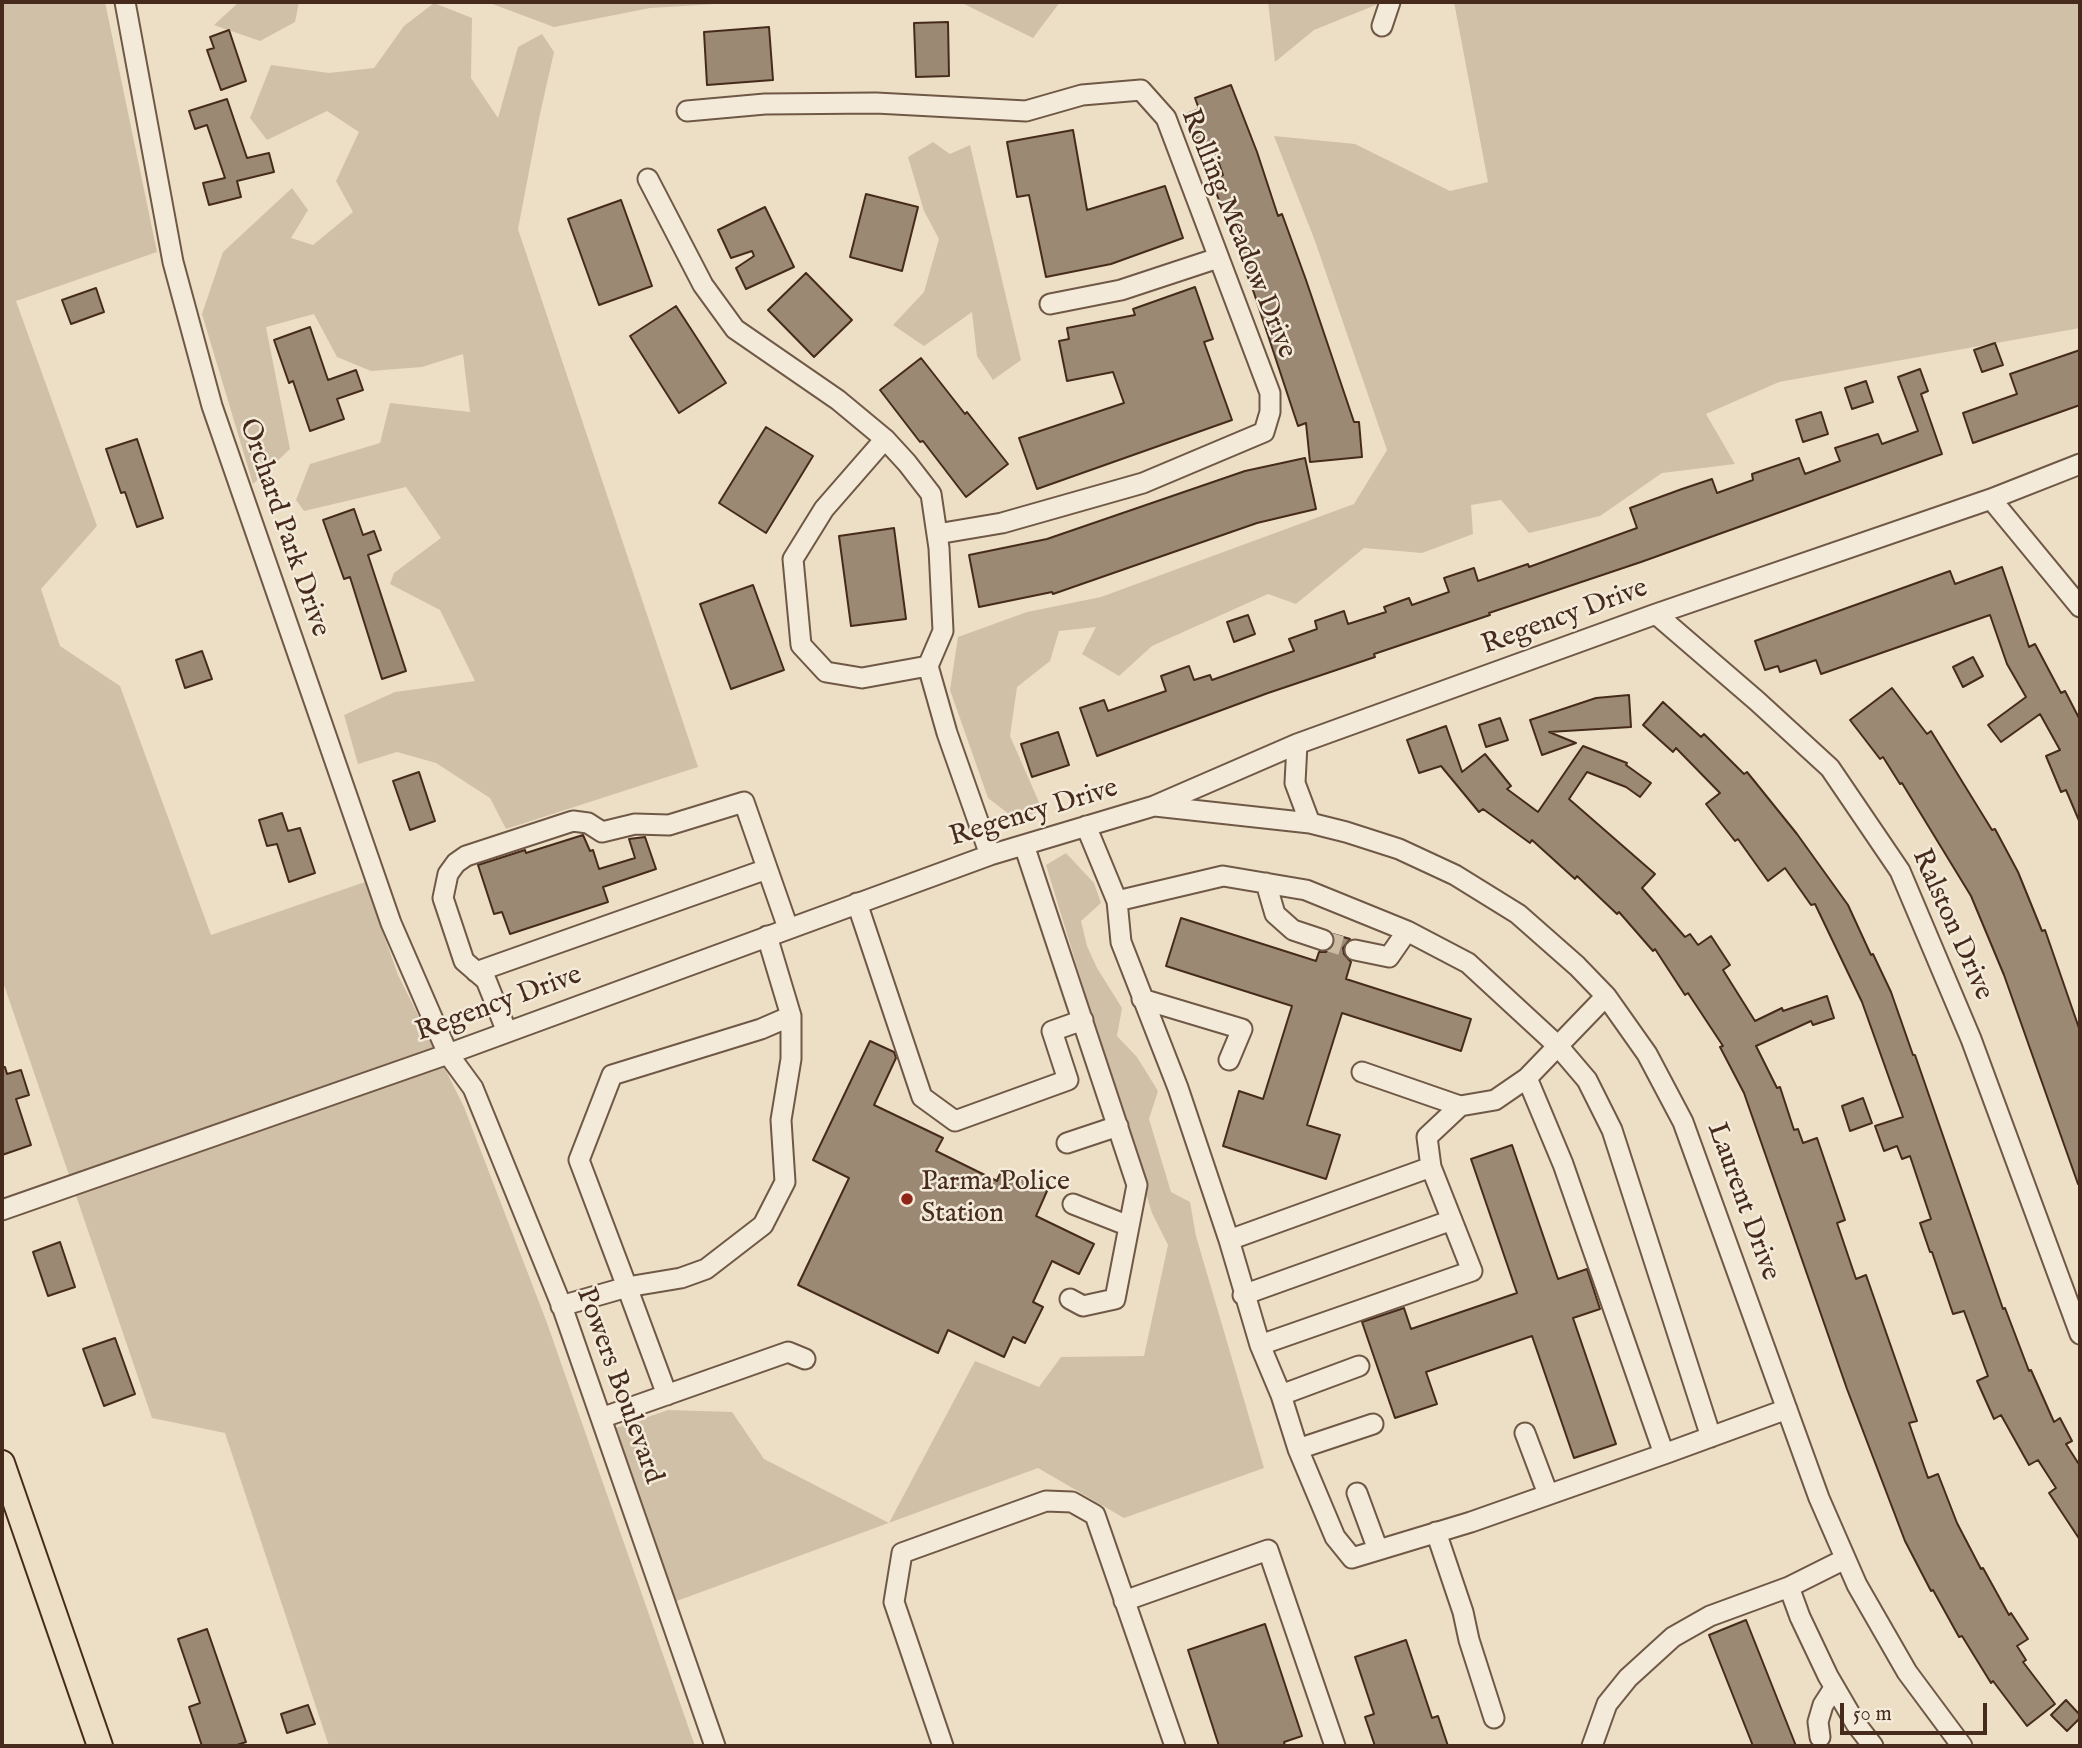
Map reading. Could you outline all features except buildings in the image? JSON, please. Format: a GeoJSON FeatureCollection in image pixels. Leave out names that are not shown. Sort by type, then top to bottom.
{"type":"FeatureCollection","features":[{"type":"Feature","properties":{"kind":"main road"},"geometry":{"type":"LineString","coordinates":[[2,1463],[100,1746]]}},
{"type":"Feature","properties":{"kind":"street","name":"Orchard Park Drive"},"geometry":{"type":"LineString","coordinates":[[125,2],[173,262],[212,406],[391,923],[448,1054]]}},
{"type":"Feature","properties":{"kind":"street"},"geometry":{"type":"LineString","coordinates":[[1382,26],[1390,2]]}},
{"type":"Feature","properties":{"kind":"street","name":"Rolling Meadow Drive"},"geometry":{"type":"LineString","coordinates":[[687,111],[765,104],[876,103],[1026,111],[1082,95],[1142,90],[1166,118],[1270,393],[1270,412],[1264,432],[1143,484],[1002,523],[937,534]]}},
{"type":"Feature","properties":{"kind":"street"},"geometry":{"type":"LineString","coordinates":[[648,179],[702,285],[735,329],[838,400],[885,439],[931,494],[937,534],[943,631],[928,666],[947,733],[990,855]]}},
{"type":"Feature","properties":{"kind":"street"},"geometry":{"type":"LineString","coordinates":[[1050,304],[1121,290],[1219,258]]}},
{"type":"Feature","properties":{"kind":"street"},"geometry":{"type":"LineString","coordinates":[[885,439],[824,509],[793,559],[801,645],[826,672],[862,678],[928,666]]}},
{"type":"Feature","properties":{"kind":"street","name":"Regency Drive"},"geometry":{"type":"LineString","coordinates":[[2,1210],[448,1054],[990,855],[1154,806],[1297,744],[1656,614],[1991,499],[2080,464]]}},
{"type":"Feature","properties":{"kind":"street"},"geometry":{"type":"LineString","coordinates":[[1991,499],[2080,607]]}},
{"type":"Feature","properties":{"kind":"street","name":"Ralston Drive"},"geometry":{"type":"LineString","coordinates":[[1656,614],[1757,701],[1829,768],[1900,871],[1971,1039],[2080,1334]]}},
{"type":"Feature","properties":{"kind":"street"},"geometry":{"type":"LineString","coordinates":[[1297,744],[1295,783],[1310,823]]}},
{"type":"Feature","properties":{"kind":"street"},"geometry":{"type":"LineString","coordinates":[[507,1032],[486,980],[464,961],[443,898],[448,873],[466,856],[573,821],[588,823],[603,832],[635,824],[669,825],[744,802],[788,929]]}},
{"type":"Feature","properties":{"kind":"street","name":"Laurent Drive"},"geometry":{"type":"LineString","coordinates":[[1154,806],[1310,823],[1399,849],[1482,890],[1550,940],[1606,996],[1647,1054],[1683,1122],[1819,1498],[1857,1585],[1907,1672],[1962,1746]]}},
{"type":"Feature","properties":{"kind":"street"},"geometry":{"type":"LineString","coordinates":[[1086,826],[1117,901],[1121,942],[1178,1088],[1229,1240],[1243,1295],[1260,1345],[1281,1395],[1298,1449],[1335,1537],[1352,1558],[1548,1494],[1787,1409]]}},
{"type":"Feature","properties":{"kind":"street"},"geometry":{"type":"LineString","coordinates":[[1024,845],[1137,1185],[1115,1299],[1083,1306],[1070,1299]]}},
{"type":"Feature","properties":{"kind":"street"},"geometry":{"type":"LineString","coordinates":[[477,972],[767,869]]}},
{"type":"Feature","properties":{"kind":"street"},"geometry":{"type":"LineString","coordinates":[[1117,901],[1223,876],[1307,890],[1406,931],[1468,963],[1558,1046],[1587,1080],[1612,1130],[1712,1437]]}},
{"type":"Feature","properties":{"kind":"street"},"geometry":{"type":"LineString","coordinates":[[1266,883],[1275,914],[1293,930],[1323,940]]}},
{"type":"Feature","properties":{"kind":"street"},"geometry":{"type":"LineString","coordinates":[[857,903],[922,1097],[955,1121],[1068,1080],[1052,1031],[1083,1020]]}},
{"type":"Feature","properties":{"kind":"street"},"geometry":{"type":"LineString","coordinates":[[1355,950],[1389,957],[1406,931]]}},
{"type":"Feature","properties":{"kind":"street"},"geometry":{"type":"LineString","coordinates":[[561,1306],[627,1287],[681,1278],[706,1269],[763,1225],[785,1182],[781,1119],[791,1059],[791,1016],[767,936]]}},
{"type":"Feature","properties":{"kind":"street"},"geometry":{"type":"LineString","coordinates":[[1362,1072],[1460,1106],[1495,1100],[1527,1079],[1606,996]]}},
{"type":"Feature","properties":{"kind":"street"},"geometry":{"type":"LineString","coordinates":[[1142,999],[1242,1029],[1229,1060]]}},
{"type":"Feature","properties":{"kind":"street"},"geometry":{"type":"LineString","coordinates":[[667,1395],[579,1160],[612,1075],[761,1029],[791,1016]]}},
{"type":"Feature","properties":{"kind":"street","name":"Powers Boulevard"},"geometry":{"type":"LineString","coordinates":[[448,1054],[473,1088],[561,1306],[715,1746]]}},
{"type":"Feature","properties":{"kind":"street"},"geometry":{"type":"LineString","coordinates":[[1527,1079],[1563,1164],[1664,1454]]}},
{"type":"Feature","properties":{"kind":"street"},"geometry":{"type":"LineString","coordinates":[[1260,1345],[1472,1271],[1431,1167],[1427,1137],[1460,1106]]}},
{"type":"Feature","properties":{"kind":"street"},"geometry":{"type":"LineString","coordinates":[[1067,1143],[1118,1126]]}},
{"type":"Feature","properties":{"kind":"street"},"geometry":{"type":"LineString","coordinates":[[1229,1240],[1431,1167]]}},
{"type":"Feature","properties":{"kind":"street"},"geometry":{"type":"LineString","coordinates":[[1073,1204],[1129,1226]]}},
{"type":"Feature","properties":{"kind":"street"},"geometry":{"type":"LineString","coordinates":[[1243,1295],[1452,1220]]}},
{"type":"Feature","properties":{"kind":"street"},"geometry":{"type":"LineString","coordinates":[[601,1418],[788,1352],[805,1359]]}},
{"type":"Feature","properties":{"kind":"street"},"geometry":{"type":"LineString","coordinates":[[1281,1395],[1359,1366]]}},
{"type":"Feature","properties":{"kind":"street"},"geometry":{"type":"LineString","coordinates":[[1298,1449],[1373,1424]]}},
{"type":"Feature","properties":{"kind":"street"},"geometry":{"type":"LineString","coordinates":[[1525,1433],[1548,1494]]}},
{"type":"Feature","properties":{"kind":"street"},"geometry":{"type":"LineString","coordinates":[[1357,1493],[1378,1550]]}},
{"type":"Feature","properties":{"kind":"street"},"geometry":{"type":"LineString","coordinates":[[943,1746],[894,1602],[902,1553],[1046,1501],[1072,1502],[1095,1515],[1175,1746]]}},
{"type":"Feature","properties":{"kind":"street"},"geometry":{"type":"LineString","coordinates":[[1436,1532],[1494,1718]]}},
{"type":"Feature","properties":{"kind":"street"},"geometry":{"type":"LineString","coordinates":[[1124,1601],[1268,1550],[1335,1746]]}},
{"type":"Feature","properties":{"kind":"street"},"geometry":{"type":"LineString","coordinates":[[1592,1746],[1607,1704],[1628,1678],[1673,1637],[1710,1616],[1789,1587],[1845,1559]]}},
{"type":"Feature","properties":{"kind":"street"},"geometry":{"type":"LineString","coordinates":[[1789,1587],[1800,1617],[1834,1688],[1873,1746]]}},
{"type":"Feature","properties":{"kind":"street"},"geometry":{"type":"LineString","coordinates":[[1819,1737],[1818,1722],[1834,1688]]}},
{"type":"Feature","properties":{"kind":"shaded area"},"geometry":{"type":"Polygon","coordinates":[[[2,2],[105,2],[157,252],[16,301],[97,526],[41,589],[60,646],[120,686],[211,935],[365,882],[398,975],[464,1107],[547,1323],[695,1746],[329,1746],[225,1433],[152,1418],[2,979],[2,2]]]}},
{"type":"Feature","properties":{"kind":"shaded area"},"geometry":{"type":"Polygon","coordinates":[[[239,2],[299,2],[295,22],[260,41],[214,25],[239,2]]]}},
{"type":"Feature","properties":{"kind":"shaded area"},"geometry":{"type":"Polygon","coordinates":[[[487,2],[748,2],[650,8],[554,27],[487,2]]]}},
{"type":"Feature","properties":{"kind":"shaded area"},"geometry":{"type":"Polygon","coordinates":[[[960,2],[1060,2],[1033,38],[960,2]]]}},
{"type":"Feature","properties":{"kind":"shaded area"},"geometry":{"type":"Polygon","coordinates":[[[1268,2],[1383,2],[1314,30],[1275,62],[1268,2]]]}},
{"type":"Feature","properties":{"kind":"shaded area"},"geometry":{"type":"Polygon","coordinates":[[[1454,2],[2080,2],[2080,328],[1779,382],[1706,414],[1735,464],[1662,473],[1600,516],[1529,533],[1501,500],[1471,505],[1473,534],[1422,553],[1364,548],[1296,604],[1268,594],[1152,646],[1119,676],[1082,654],[1096,627],[1059,631],[1050,661],[1017,687],[1010,736],[1042,809],[1018,821],[988,798],[950,690],[958,637],[1027,612],[1101,597],[1354,504],[1387,450],[1315,241],[1274,136],[1355,144],[1450,191],[1488,182],[1454,2]]]}},
{"type":"Feature","properties":{"kind":"shaded area"},"geometry":{"type":"Polygon","coordinates":[[[434,3],[472,18],[471,78],[498,118],[518,47],[542,34],[554,52],[518,229],[698,767],[506,829],[490,798],[436,763],[397,752],[358,764],[344,715],[395,692],[475,681],[440,610],[390,584],[394,573],[441,538],[406,487],[304,511],[296,500],[310,464],[380,443],[390,403],[470,412],[463,354],[422,367],[371,371],[337,357],[314,314],[266,327],[290,449],[253,484],[202,314],[223,252],[292,188],[308,210],[291,238],[313,245],[353,212],[336,181],[359,132],[327,111],[267,140],[250,118],[271,65],[329,73],[374,68],[404,26],[434,3]]]}},
{"type":"Feature","properties":{"kind":"shaded area"},"geometry":{"type":"Polygon","coordinates":[[[933,142],[950,154],[970,145],[1021,360],[993,380],[977,356],[972,312],[924,346],[893,325],[924,292],[939,239],[924,211],[908,157],[933,142]]]}},
{"type":"Feature","properties":{"kind":"shaded area"},"geometry":{"type":"Polygon","coordinates":[[[1066,853],[1094,883],[1101,903],[1081,921],[1087,946],[1097,968],[1122,1008],[1117,1036],[1137,1057],[1158,1091],[1149,1119],[1171,1192],[1190,1202],[1196,1236],[1264,1468],[1124,1518],[1038,1468],[889,1523],[975,1361],[1039,1387],[1061,1357],[1144,1356],[1168,1245],[1152,1213],[1046,865],[1066,853]]]}},
{"type":"Feature","properties":{"kind":"shaded area"},"geometry":{"type":"Polygon","coordinates":[[[668,1410],[732,1412],[764,1459],[889,1523],[674,1602],[613,1429],[668,1410]]]}},
{"type":"Feature","properties":{"kind":"tunnel"},"geometry":{"type":"LineString","coordinates":[[1323,940],[1355,950]]}},
{"type":"Feature","properties":{"kind":"place","name":"Parma Police Station"},"geometry":{"type":"Point","coordinates":[907,1199]}}]}
